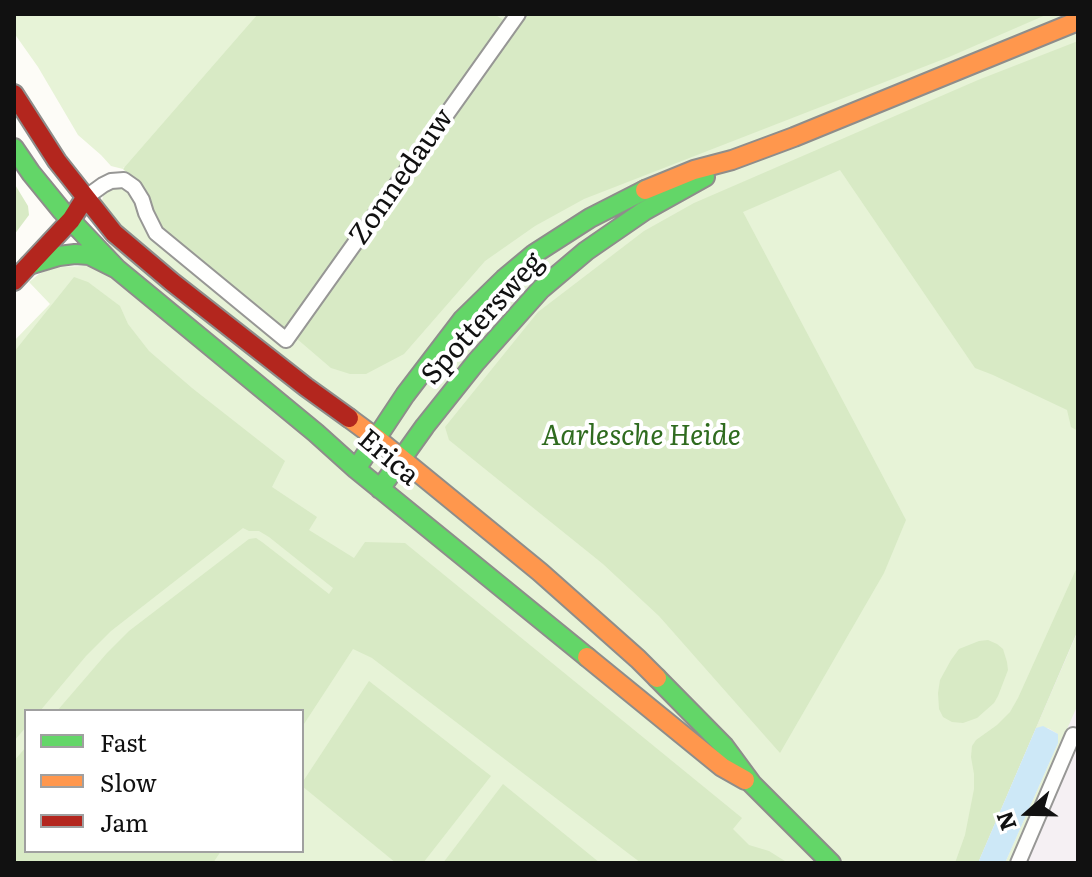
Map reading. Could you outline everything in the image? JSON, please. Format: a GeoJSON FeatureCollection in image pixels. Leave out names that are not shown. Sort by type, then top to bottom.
{"type":"FeatureCollection","features":[{"type":"Feature","properties":{"kind":"main road","name":"Spottersweg"},"geometry":{"type":"LineString","coordinates":[[356,469],[405,395],[463,319],[534,254],[590,218],[627,198],[694,170],[732,160],[794,137],[1078,21]]}},
{"type":"Feature","properties":{"kind":"main road","name":"Erica"},"geometry":{"type":"LineString","coordinates":[[14,94],[57,161],[114,233],[306,387],[376,438],[540,572],[638,659],[724,746],[752,784],[831,863]]}},
{"type":"Feature","properties":{"kind":"main road","name":"Erica"},"geometry":{"type":"LineString","coordinates":[[14,148],[67,216],[117,269],[380,489],[722,767],[752,784]]}},
{"type":"Feature","properties":{"kind":"main road","name":"Spottersweg"},"geometry":{"type":"LineString","coordinates":[[380,489],[476,362],[541,289],[586,251],[644,211],[732,160]]}},
{"type":"Feature","properties":{"kind":"main road"},"geometry":{"type":"LineString","coordinates":[[14,281],[22,261],[85,198]]}},
{"type":"Feature","properties":{"kind":"main road"},"geometry":{"type":"LineString","coordinates":[[22,261],[89,255],[117,269]]}},
{"type":"Feature","properties":{"kind":"street","name":"Zonnedauw"},"geometry":{"type":"LineString","coordinates":[[85,198],[103,185],[117,180],[124,180],[134,187],[156,233],[286,340],[518,14]]}},
{"type":"Feature","properties":{"kind":"street"},"geometry":{"type":"LineString","coordinates":[[1018,863],[1073,735]]}},
{"type":"Feature","properties":{"kind":"shaded area"},"geometry":{"type":"Polygon","coordinates":[[[1078,586],[1078,863],[964,863],[1078,586]]]}},
{"type":"Feature","properties":{"kind":"green space","name":"Aarlesche Heide"},"geometry":{"type":"Polygon","coordinates":[[[14,14],[1078,14],[1078,605],[970,863],[14,863],[14,341],[50,304],[29,282],[55,267],[86,266],[123,227],[105,209],[102,201],[104,191],[121,188],[153,195],[124,167],[111,166],[78,135],[14,33],[14,14]]]}},
{"type":"Feature","properties":{"kind":"green space"},"geometry":{"type":"Polygon","coordinates":[[[258,14],[494,14],[505,21],[402,172],[283,330],[167,235],[139,185],[123,169],[258,14]]]}},
{"type":"Feature","properties":{"kind":"green space"},"geometry":{"type":"Polygon","coordinates":[[[523,14],[1048,14],[949,57],[584,199],[535,226],[485,261],[404,354],[366,374],[350,374],[331,368],[296,338],[523,14]]]}},
{"type":"Feature","properties":{"kind":"green space"},"geometry":{"type":"Polygon","coordinates":[[[1078,41],[1078,431],[1071,427],[1067,410],[975,368],[840,170],[743,212],[906,520],[884,573],[780,753],[659,616],[603,564],[449,440],[445,427],[538,312],[644,231],[694,203],[978,80],[1078,41]]]}},
{"type":"Feature","properties":{"kind":"green space"},"geometry":{"type":"Polygon","coordinates":[[[14,183],[28,206],[29,215],[14,235],[14,183]]]}},
{"type":"Feature","properties":{"kind":"green space"},"geometry":{"type":"Polygon","coordinates":[[[74,277],[88,282],[120,306],[128,324],[149,351],[285,461],[272,487],[317,517],[309,530],[354,558],[365,542],[405,543],[742,818],[733,829],[749,845],[769,851],[788,863],[641,863],[372,658],[353,649],[304,724],[304,709],[59,709],[129,631],[249,539],[256,538],[262,542],[329,594],[333,588],[269,537],[243,528],[111,631],[42,709],[24,709],[24,729],[14,741],[14,352],[74,277]]]}},
{"type":"Feature","properties":{"kind":"green space"},"geometry":{"type":"Polygon","coordinates":[[[1078,565],[1078,630],[978,863],[955,863],[965,835],[974,789],[972,746],[1010,712],[1078,565]]]}},
{"type":"Feature","properties":{"kind":"green space"},"geometry":{"type":"Polygon","coordinates":[[[1078,631],[1078,704],[1009,863],[1005,863],[1058,743],[1058,734],[1048,728],[1036,728],[1078,631]]]}},
{"type":"Feature","properties":{"kind":"green space"},"geometry":{"type":"Polygon","coordinates":[[[988,640],[1003,649],[1007,662],[1008,670],[998,696],[977,718],[963,723],[952,722],[943,717],[939,709],[940,680],[959,649],[988,640]]]}},
{"type":"Feature","properties":{"kind":"green space"},"geometry":{"type":"Polygon","coordinates":[[[369,681],[491,776],[423,863],[396,863],[304,788],[304,780],[369,681]]]}},
{"type":"Feature","properties":{"kind":"green space"},"geometry":{"type":"Polygon","coordinates":[[[24,749],[24,853],[220,853],[213,863],[14,863],[14,761],[24,749]]]}},
{"type":"Feature","properties":{"kind":"green space"},"geometry":{"type":"Polygon","coordinates":[[[503,784],[600,863],[443,863],[503,784]]]}},
{"type":"Feature","properties":{"kind":"water"},"geometry":{"type":"Polygon","coordinates":[[[1043,726],[1058,734],[1058,743],[1005,863],[978,863],[1036,728],[1043,726]]]}},
{"type":"Feature","properties":{"kind":"traffic: fast"},"geometry":{"type":"LineString","coordinates":[[14,148],[62,211],[117,269],[587,657]]}},
{"type":"Feature","properties":{"kind":"traffic: fast"},"geometry":{"type":"LineString","coordinates":[[380,489],[476,362],[541,289],[586,251],[644,211],[705,177]]}},
{"type":"Feature","properties":{"kind":"traffic: fast"},"geometry":{"type":"LineString","coordinates":[[356,469],[405,395],[463,319],[504,279],[534,254],[590,218],[645,190]]}},
{"type":"Feature","properties":{"kind":"traffic: fast"},"geometry":{"type":"LineString","coordinates":[[29,265],[75,254],[89,255],[117,269]]}},
{"type":"Feature","properties":{"kind":"traffic: fast"},"geometry":{"type":"LineString","coordinates":[[657,678],[724,746],[752,784],[831,863]]}},
{"type":"Feature","properties":{"kind":"traffic: slow"},"geometry":{"type":"LineString","coordinates":[[645,190],[694,170],[732,160],[794,137],[1078,21]]}},
{"type":"Feature","properties":{"kind":"traffic: slow"},"geometry":{"type":"LineString","coordinates":[[349,418],[540,572],[657,678]]}},
{"type":"Feature","properties":{"kind":"traffic: slow"},"geometry":{"type":"LineString","coordinates":[[587,657],[722,767],[745,780]]}},
{"type":"Feature","properties":{"kind":"traffic: jam"},"geometry":{"type":"LineString","coordinates":[[14,94],[57,161],[114,233],[172,282],[349,418]]}},
{"type":"Feature","properties":{"kind":"traffic: jam"},"geometry":{"type":"LineString","coordinates":[[14,281],[71,220],[85,198]]}}]}
